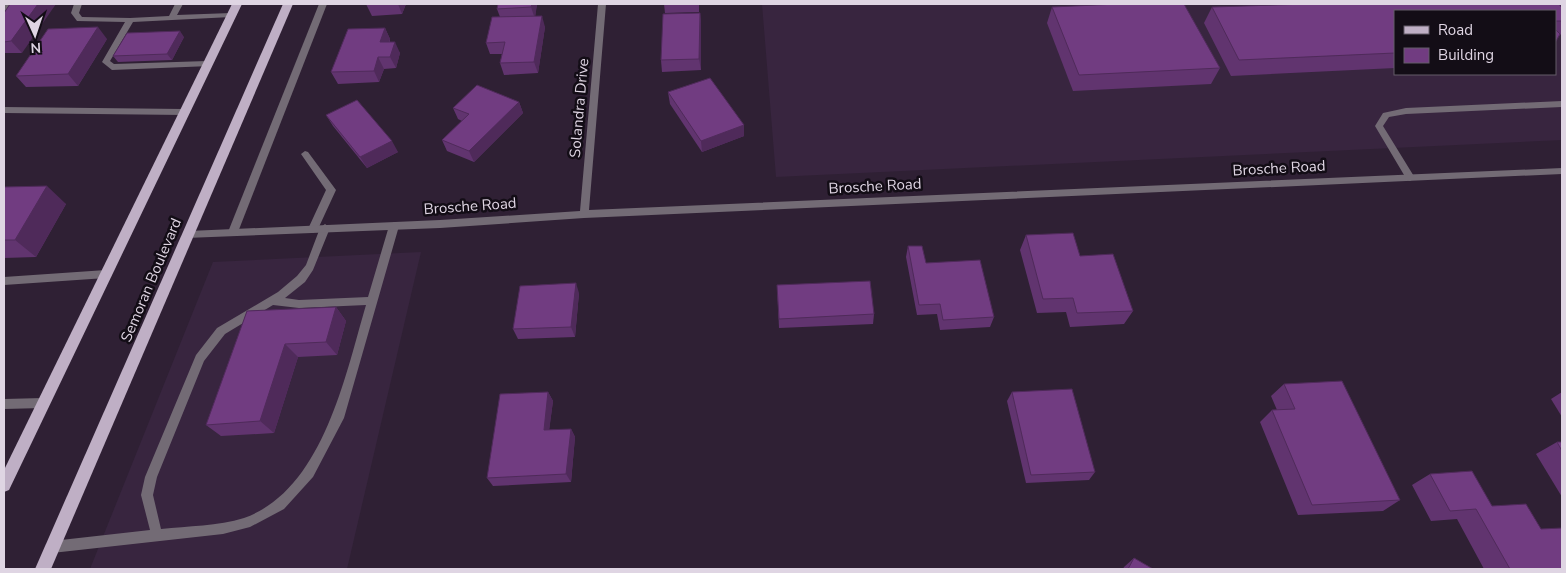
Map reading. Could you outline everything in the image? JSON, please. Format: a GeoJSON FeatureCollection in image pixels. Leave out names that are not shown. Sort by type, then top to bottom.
{"type":"FeatureCollection","features":[{"type":"Feature","properties":{"kind":"main road"},"geometry":{"type":"LineString","coordinates":[[4,485],[237,4]]}},
{"type":"Feature","properties":{"kind":"main road","name":"Semoran Boulevard"},"geometry":{"type":"LineString","coordinates":[[43,569],[288,4]]}},
{"type":"Feature","properties":{"kind":"street"},"geometry":{"type":"LineString","coordinates":[[4,10],[9,4]]}},
{"type":"Feature","properties":{"kind":"street"},"geometry":{"type":"LineString","coordinates":[[78,4],[75,13],[80,19],[130,20],[231,16]]}},
{"type":"Feature","properties":{"kind":"street"},"geometry":{"type":"LineString","coordinates":[[172,18],[179,4]]}},
{"type":"Feature","properties":{"kind":"street"},"geometry":{"type":"LineString","coordinates":[[233,232],[323,4]]}},
{"type":"Feature","properties":{"kind":"street","name":"Solandra Drive"},"geometry":{"type":"LineString","coordinates":[[584,214],[602,4]]}},
{"type":"Feature","properties":{"kind":"street"},"geometry":{"type":"LineString","coordinates":[[130,20],[106,62],[112,67],[207,64]]}},
{"type":"Feature","properties":{"kind":"street"},"geometry":{"type":"LineString","coordinates":[[1410,178],[1379,126],[1386,115],[1406,111],[1562,104]]}},
{"type":"Feature","properties":{"kind":"street"},"geometry":{"type":"LineString","coordinates":[[4,110],[184,112]]}},
{"type":"Feature","properties":{"kind":"street"},"geometry":{"type":"LineString","coordinates":[[305,154],[331,190],[313,229]]}},
{"type":"Feature","properties":{"kind":"street","name":"Brosche Road"},"geometry":{"type":"LineString","coordinates":[[188,235],[394,226],[584,214],[1562,171]]}},
{"type":"Feature","properties":{"kind":"street"},"geometry":{"type":"LineString","coordinates":[[52,548],[157,536],[246,523],[280,505],[309,473],[338,418],[394,226]]}},
{"type":"Feature","properties":{"kind":"street"},"geometry":{"type":"LineString","coordinates":[[157,536],[147,496],[151,477],[200,358],[221,331],[271,301],[301,279],[310,267],[325,228]]}},
{"type":"Feature","properties":{"kind":"street"},"geometry":{"type":"LineString","coordinates":[[4,281],[106,274]]}},
{"type":"Feature","properties":{"kind":"street"},"geometry":{"type":"LineString","coordinates":[[271,301],[299,304],[372,301]]}},
{"type":"Feature","properties":{"kind":"street"},"geometry":{"type":"LineString","coordinates":[[4,404],[43,403]]}},
{"type":"Feature","properties":{"kind":"shaded area"},"geometry":{"type":"Polygon","coordinates":[[[762,4],[1562,4],[1562,140],[776,177],[762,4]]]}},
{"type":"Feature","properties":{"kind":"shaded area"},"geometry":{"type":"Polygon","coordinates":[[[421,252],[347,569],[90,569],[213,262],[421,252]]]}},
{"type":"Feature","properties":{"kind":"building"},"geometry":{"type":"Polygon","coordinates":[[[10,4],[38,4],[11,41],[4,42],[4,13],[10,4]]]}},
{"type":"Feature","properties":{"kind":"building"},"geometry":{"type":"Polygon","coordinates":[[[498,4],[532,4],[531,7],[497,9],[498,4]]]}},
{"type":"Feature","properties":{"kind":"building"},"geometry":{"type":"Polygon","coordinates":[[[1184,4],[1220,68],[1079,75],[1052,7],[1184,4]]]}},
{"type":"Feature","properties":{"kind":"building"},"geometry":{"type":"Polygon","coordinates":[[[1308,4],[1559,4],[1562,8],[1562,21],[1556,21],[1556,10],[1394,10],[1394,53],[1239,60],[1212,7],[1308,4]]]}},
{"type":"Feature","properties":{"kind":"building"},"geometry":{"type":"Polygon","coordinates":[[[700,13],[699,59],[661,60],[663,14],[700,13]]]}},
{"type":"Feature","properties":{"kind":"building"},"geometry":{"type":"Polygon","coordinates":[[[542,16],[534,62],[500,63],[505,42],[486,43],[492,17],[542,16]]]}},
{"type":"Feature","properties":{"kind":"building"},"geometry":{"type":"Polygon","coordinates":[[[98,27],[68,74],[16,76],[48,29],[98,27]]]}},
{"type":"Feature","properties":{"kind":"building"},"geometry":{"type":"Polygon","coordinates":[[[385,28],[380,42],[395,42],[390,57],[378,57],[374,71],[331,72],[348,29],[385,28]]]}},
{"type":"Feature","properties":{"kind":"building"},"geometry":{"type":"Polygon","coordinates":[[[1556,30],[1560,34],[1556,41],[1556,30]]]}},
{"type":"Feature","properties":{"kind":"building"},"geometry":{"type":"Polygon","coordinates":[[[180,31],[167,54],[113,56],[127,33],[180,31]]]}},
{"type":"Feature","properties":{"kind":"building"},"geometry":{"type":"Polygon","coordinates":[[[710,78],[744,125],[701,141],[668,92],[710,78]]]}},
{"type":"Feature","properties":{"kind":"building"},"geometry":{"type":"Polygon","coordinates":[[[477,85],[519,102],[469,151],[442,140],[469,114],[453,108],[477,85]]]}},
{"type":"Feature","properties":{"kind":"building"},"geometry":{"type":"Polygon","coordinates":[[[357,100],[392,141],[360,157],[326,115],[357,100]]]}},
{"type":"Feature","properties":{"kind":"building"},"geometry":{"type":"Polygon","coordinates":[[[47,186],[15,240],[4,240],[4,187],[47,186]]]}},
{"type":"Feature","properties":{"kind":"building"},"geometry":{"type":"Polygon","coordinates":[[[1073,233],[1080,256],[1113,254],[1133,311],[1077,313],[1073,298],[1043,299],[1026,235],[1073,233]]]}},
{"type":"Feature","properties":{"kind":"building"},"geometry":{"type":"Polygon","coordinates":[[[908,246],[922,246],[926,263],[980,260],[994,317],[943,320],[940,304],[919,305],[908,246]]]}},
{"type":"Feature","properties":{"kind":"building"},"geometry":{"type":"Polygon","coordinates":[[[870,281],[874,314],[779,319],[777,285],[870,281]]]}},
{"type":"Feature","properties":{"kind":"building"},"geometry":{"type":"Polygon","coordinates":[[[576,283],[571,327],[513,329],[520,286],[576,283]]]}},
{"type":"Feature","properties":{"kind":"building"},"geometry":{"type":"Polygon","coordinates":[[[336,307],[326,342],[285,344],[260,421],[206,425],[247,311],[336,307]]]}},
{"type":"Feature","properties":{"kind":"building"},"geometry":{"type":"Polygon","coordinates":[[[1342,381],[1400,500],[1312,505],[1272,410],[1295,409],[1284,384],[1342,381]]]}},
{"type":"Feature","properties":{"kind":"building"},"geometry":{"type":"Polygon","coordinates":[[[1072,389],[1095,472],[1031,475],[1012,392],[1072,389]]]}},
{"type":"Feature","properties":{"kind":"building"},"geometry":{"type":"Polygon","coordinates":[[[548,392],[544,430],[571,429],[566,474],[487,478],[500,394],[548,392]]]}},
{"type":"Feature","properties":{"kind":"building"},"geometry":{"type":"Polygon","coordinates":[[[1557,442],[1562,442],[1562,451],[1557,442]]]}},
{"type":"Feature","properties":{"kind":"building"},"geometry":{"type":"Polygon","coordinates":[[[1472,471],[1492,506],[1526,504],[1541,529],[1562,528],[1562,569],[1510,569],[1476,509],[1450,511],[1430,474],[1472,471]]]}},
{"type":"Feature","properties":{"kind":"building"},"geometry":{"type":"Polygon","coordinates":[[[1134,558],[1153,569],[1128,569],[1134,558]]]}}]}
